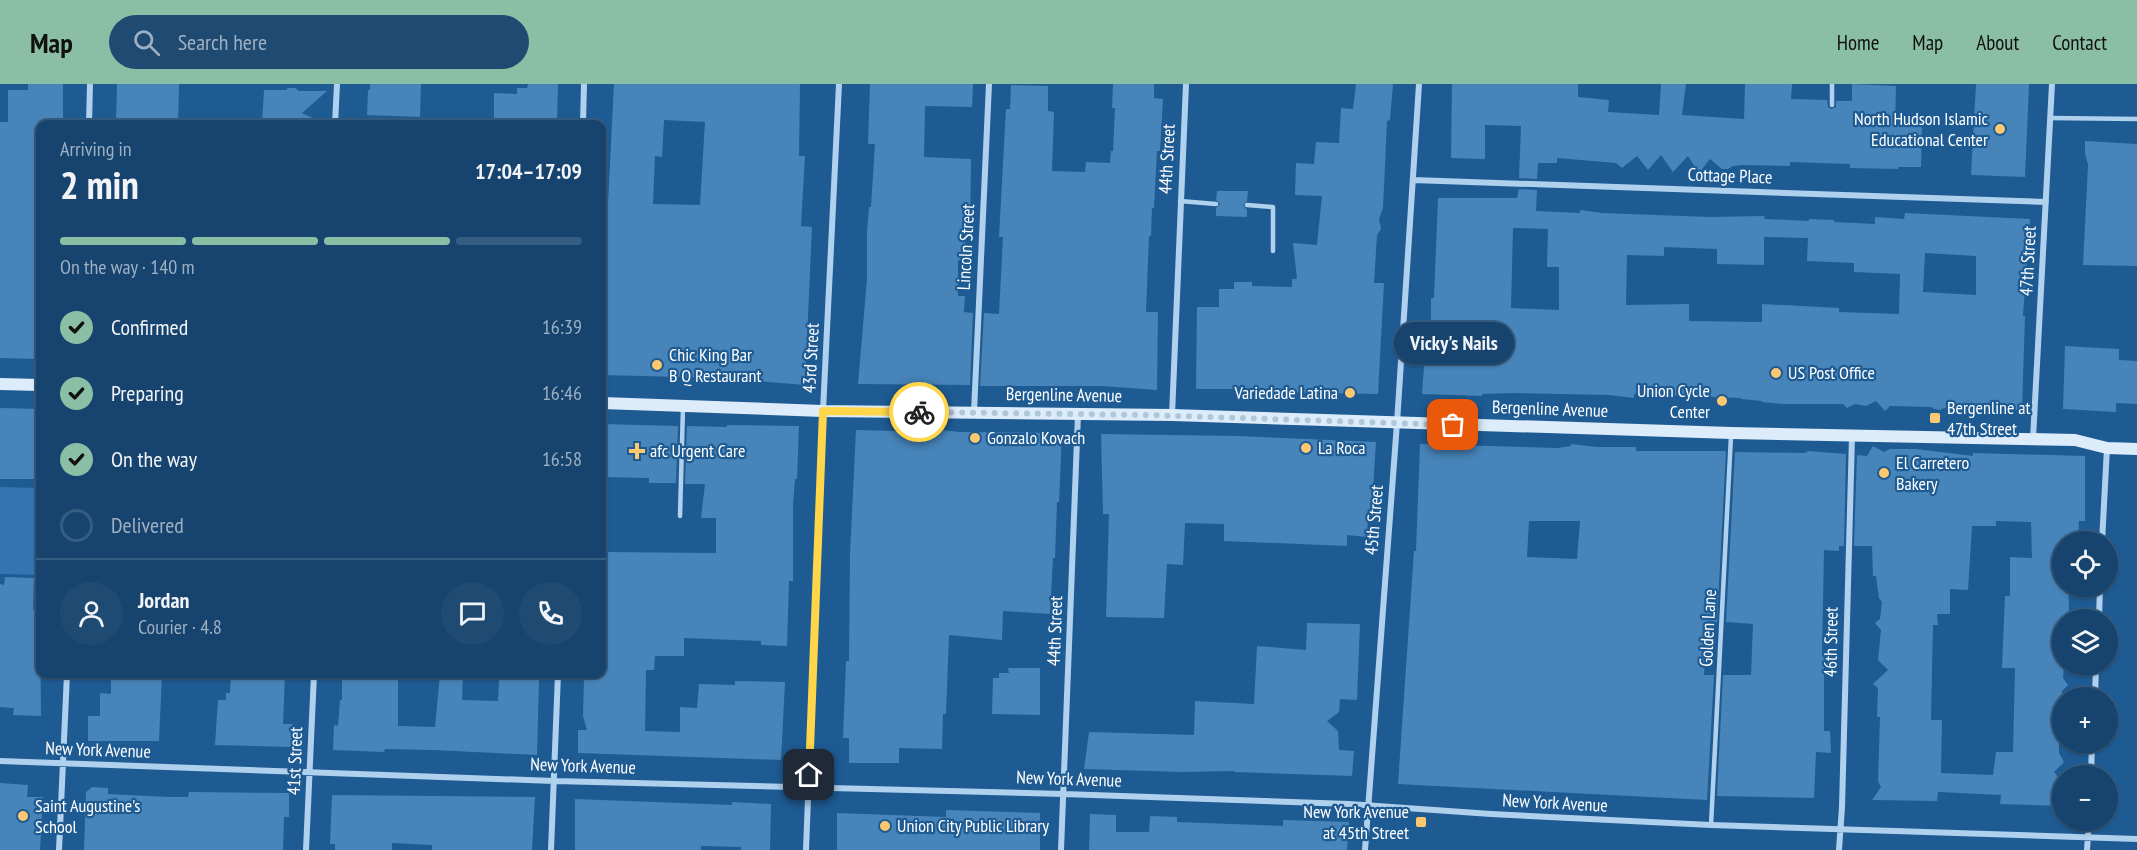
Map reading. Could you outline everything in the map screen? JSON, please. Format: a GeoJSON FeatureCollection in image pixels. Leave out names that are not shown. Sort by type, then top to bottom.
{"type":"FeatureCollection","features":[{"type":"Feature","properties":{"kind":"street"},"geometry":{"type":"LineString","coordinates":[[89,120],[90,84]]}},
{"type":"Feature","properties":{"kind":"street"},"geometry":{"type":"LineString","coordinates":[[335,120],[337,84]]}},
{"type":"Feature","properties":{"kind":"street"},"geometry":{"type":"LineString","coordinates":[[583,120],[584,84]]}},
{"type":"Feature","properties":{"kind":"street","name":"43rd Street"},"geometry":{"type":"LineString","coordinates":[[806,850],[823,411],[839,84]]}},
{"type":"Feature","properties":{"kind":"street","name":"Lincoln Street"},"geometry":{"type":"LineString","coordinates":[[974,412],[989,84]]}},
{"type":"Feature","properties":{"kind":"street","name":"44th Street"},"geometry":{"type":"LineString","coordinates":[[1172,415],[1186,84]]}},
{"type":"Feature","properties":{"kind":"street","name":"45th Street"},"geometry":{"type":"LineString","coordinates":[[1365,850],[1397,423],[1419,84]]}},
{"type":"Feature","properties":{"kind":"street","name":"47th Street"},"geometry":{"type":"LineString","coordinates":[[2033,439],[2052,84]]}},
{"type":"Feature","properties":{"kind":"street","name":"Cottage Place"},"geometry":{"type":"LineString","coordinates":[[1413,180],[2046,202]]}},
{"type":"Feature","properties":{"kind":"street"},"geometry":{"type":"LineString","coordinates":[[0,384],[36,385]]}},
{"type":"Feature","properties":{"kind":"street","name":"Bergenline Avenue"},"geometry":{"type":"LineString","coordinates":[[606,403],[823,411],[1172,415],[1731,433],[2075,440],[2107,448],[2137,449]]}},
{"type":"Feature","properties":{"kind":"street","name":"44th Street"},"geometry":{"type":"LineString","coordinates":[[1061,850],[1078,413]]}},
{"type":"Feature","properties":{"kind":"street","name":"46th Street"},"geometry":{"type":"LineString","coordinates":[[1839,850],[1852,435]]}},
{"type":"Feature","properties":{"kind":"street"},"geometry":{"type":"LineString","coordinates":[[2103,531],[2107,448]]}},
{"type":"Feature","properties":{"kind":"street"},"geometry":{"type":"LineString","coordinates":[[59,850],[67,678]]}},
{"type":"Feature","properties":{"kind":"street","name":"41st Street"},"geometry":{"type":"LineString","coordinates":[[306,850],[314,678]]}},
{"type":"Feature","properties":{"kind":"street"},"geometry":{"type":"LineString","coordinates":[[551,850],[558,678]]}},
{"type":"Feature","properties":{"kind":"street","name":"New York Avenue"},"geometry":{"type":"LineString","coordinates":[[0,761],[554,781],[1064,794],[1368,805],[1491,814],[1711,825],[2137,839]]}},
{"type":"Feature","properties":{"kind":"street"},"geometry":{"type":"LineString","coordinates":[[2087,850],[2088,831]]}},
{"type":"Feature","properties":{"kind":"lane"},"geometry":{"type":"LineString","coordinates":[[1832,84],[1832,105]]}},
{"type":"Feature","properties":{"kind":"lane"},"geometry":{"type":"LineString","coordinates":[[2050,118],[2137,118]]}},
{"type":"Feature","properties":{"kind":"lane"},"geometry":{"type":"LineString","coordinates":[[1180,201],[1216,204]]}},
{"type":"Feature","properties":{"kind":"lane"},"geometry":{"type":"LineString","coordinates":[[1247,205],[1274,207],[1273,251]]}},
{"type":"Feature","properties":{"kind":"lane"},"geometry":{"type":"LineString","coordinates":[[681,516],[683,406]]}},
{"type":"Feature","properties":{"kind":"lane","name":"Golden Lane"},"geometry":{"type":"LineString","coordinates":[[1711,825],[1731,433]]}},
{"type":"Feature","properties":{"kind":"shaded area"},"geometry":{"type":"Polygon","coordinates":[[[0,487],[36,488],[36,575],[0,574],[0,487]]]}},
{"type":"Feature","properties":{"kind":"building"},"geometry":{"type":"Polygon","coordinates":[[[28,84],[63,84],[63,120],[36,120],[36,359],[0,358],[0,122],[8,122],[8,90],[28,90],[28,84]]]}},
{"type":"Feature","properties":{"kind":"building"},"geometry":{"type":"Polygon","coordinates":[[[117,84],[179,84],[178,120],[116,120],[117,84]]]}},
{"type":"Feature","properties":{"kind":"building"},"geometry":{"type":"Polygon","coordinates":[[[370,84],[421,84],[420,117],[367,115],[370,84]]]}},
{"type":"Feature","properties":{"kind":"building"},"geometry":{"type":"Polygon","coordinates":[[[528,84],[558,84],[557,120],[494,119],[494,93],[517,94],[517,88],[527,88],[528,84]]]}},
{"type":"Feature","properties":{"kind":"building"},"geometry":{"type":"Polygon","coordinates":[[[614,84],[800,84],[799,156],[805,156],[801,226],[812,227],[805,385],[720,378],[606,375],[606,202],[608,203],[614,84]],[[664,120],[662,157],[655,156],[653,204],[700,205],[705,122],[664,120]]]}},
{"type":"Feature","properties":{"kind":"building"},"geometry":{"type":"Polygon","coordinates":[[[870,84],[973,84],[972,107],[925,106],[924,157],[971,159],[970,236],[966,236],[964,261],[958,260],[958,296],[965,296],[964,312],[973,313],[970,385],[858,384],[875,144],[868,144],[870,84]]]}},
{"type":"Feature","properties":{"kind":"building"},"geometry":{"type":"Polygon","coordinates":[[[1113,84],[1154,84],[1154,98],[1163,99],[1160,151],[1157,151],[1154,208],[1152,208],[1151,236],[1149,236],[1146,312],[1158,312],[1157,390],[1102,386],[980,386],[984,313],[999,314],[1003,237],[999,237],[1006,109],[1010,109],[1011,85],[1048,86],[1048,111],[1054,112],[1052,171],[1085,172],[1086,162],[1110,163],[1111,151],[1113,151],[1115,108],[1112,108],[1113,84]]]}},
{"type":"Feature","properties":{"kind":"building"},"geometry":{"type":"Polygon","coordinates":[[[1356,84],[1393,84],[1390,120],[1387,121],[1383,208],[1379,219],[1381,229],[1377,235],[1374,283],[1384,283],[1378,394],[1274,392],[1274,389],[1196,389],[1197,307],[1219,307],[1219,289],[1234,289],[1234,282],[1252,282],[1252,286],[1292,287],[1292,279],[1297,279],[1293,243],[1317,245],[1322,196],[1295,195],[1296,163],[1314,164],[1316,142],[1339,143],[1341,108],[1353,109],[1356,84]]]}},
{"type":"Feature","properties":{"kind":"building"},"geometry":{"type":"Polygon","coordinates":[[[1452,84],[1578,84],[1578,97],[1609,100],[1608,112],[1659,115],[1661,84],[1686,84],[1682,115],[1744,119],[1745,84],[1792,84],[1791,99],[1827,100],[1828,107],[1831,109],[1836,107],[1836,101],[1852,101],[1852,84],[1896,86],[1895,126],[1922,127],[1921,167],[1850,168],[1850,164],[1790,162],[1790,166],[1743,165],[1722,169],[1710,159],[1699,173],[1688,156],[1673,172],[1661,155],[1648,170],[1637,156],[1622,168],[1616,163],[1557,158],[1557,163],[1538,163],[1537,179],[1519,178],[1521,126],[1485,125],[1485,159],[1451,158],[1452,84]]]}},
{"type":"Feature","properties":{"kind":"building","name":"North Hudson Islamic Educational Center"},"geometry":{"type":"Polygon","coordinates":[[[1976,84],[2029,84],[2025,177],[1971,175],[1976,84]]]}},
{"type":"Feature","properties":{"kind":"building"},"geometry":{"type":"Polygon","coordinates":[[[295,88],[299,91],[327,91],[302,113],[317,120],[262,120],[264,90],[295,88]]]}},
{"type":"Feature","properties":{"kind":"building"},"geometry":{"type":"Polygon","coordinates":[[[2085,141],[2137,144],[2137,266],[2083,265],[2088,165],[2085,141]]]}},
{"type":"Feature","properties":{"kind":"building"},"geometry":{"type":"Polygon","coordinates":[[[1519,189],[1537,190],[1536,211],[1580,213],[1580,210],[1602,213],[1710,217],[1765,216],[1764,219],[1834,220],[1834,222],[1875,224],[1875,217],[1904,219],[1905,213],[2030,219],[2023,316],[2025,316],[2022,410],[1944,408],[1940,410],[1931,407],[1890,406],[1885,411],[1876,401],[1866,406],[1855,404],[1847,408],[1843,404],[1784,404],[1741,398],[1634,394],[1634,398],[1609,395],[1513,393],[1482,394],[1482,396],[1422,394],[1427,324],[1431,324],[1431,298],[1434,298],[1438,198],[1517,198],[1519,189]],[[1513,228],[1511,308],[1559,310],[1559,267],[1547,267],[1548,229],[1513,228]],[[1764,237],[1764,265],[1717,264],[1717,249],[1664,247],[1664,256],[1627,255],[1626,305],[1689,304],[1689,321],[1762,322],[1762,304],[1839,308],[1839,312],[1899,314],[1900,274],[1854,272],[1854,263],[1807,261],[1808,238],[1764,237]],[[1925,253],[1923,292],[1976,295],[1976,256],[1925,253]]]}},
{"type":"Feature","properties":{"kind":"building"},"geometry":{"type":"Polygon","coordinates":[[[1217,191],[1248,191],[1247,201],[1243,205],[1247,210],[1247,217],[1216,216],[1216,208],[1220,204],[1216,200],[1217,191]]]}},
{"type":"Feature","properties":{"kind":"building"},"geometry":{"type":"Polygon","coordinates":[[[2065,346],[2119,349],[2119,360],[2137,361],[2137,404],[2116,403],[2116,412],[2063,409],[2065,346]]]}},
{"type":"Feature","properties":{"kind":"building"},"geometry":{"type":"Polygon","coordinates":[[[0,408],[36,409],[36,479],[0,479],[0,408]]]}},
{"type":"Feature","properties":{"kind":"building","name":"afc Urgent Care"},"geometry":{"type":"Polygon","coordinates":[[[606,424],[678,426],[676,483],[649,483],[649,478],[606,477],[606,424]]]}},
{"type":"Feature","properties":{"kind":"building"},"geometry":{"type":"Polygon","coordinates":[[[727,425],[799,426],[797,479],[795,479],[793,505],[793,581],[789,581],[787,646],[761,645],[761,641],[684,638],[684,656],[655,656],[654,670],[646,670],[645,731],[680,732],[680,707],[697,708],[699,684],[735,685],[735,681],[785,682],[781,760],[578,753],[578,730],[587,730],[583,716],[584,679],[606,678],[606,552],[716,553],[716,518],[701,518],[705,484],[685,484],[687,426],[727,427],[727,425]]]}},
{"type":"Feature","properties":{"kind":"building"},"geometry":{"type":"Polygon","coordinates":[[[934,429],[959,432],[1062,433],[1050,614],[1003,611],[1002,640],[949,635],[946,714],[943,714],[942,749],[899,748],[899,763],[849,763],[849,738],[843,738],[846,661],[849,661],[850,554],[856,430],[934,432],[934,429]]]}},
{"type":"Feature","properties":{"kind":"building"},"geometry":{"type":"Polygon","coordinates":[[[1101,434],[1237,436],[1376,442],[1372,504],[1368,514],[1367,537],[1347,535],[1347,546],[1224,541],[1224,524],[1185,523],[1183,565],[1167,564],[1164,618],[1106,617],[1109,514],[1103,514],[1101,434]]]}},
{"type":"Feature","properties":{"kind":"building"},"geometry":{"type":"Polygon","coordinates":[[[1420,444],[1558,448],[1571,446],[1571,444],[1636,447],[1636,451],[1726,451],[1717,622],[1708,621],[1704,675],[1714,675],[1707,800],[1398,784],[1414,551],[1416,551],[1420,444]],[[1529,521],[1527,557],[1577,559],[1580,521],[1529,521]]]}},
{"type":"Feature","properties":{"kind":"building"},"geometry":{"type":"Polygon","coordinates":[[[1873,446],[1884,452],[1890,449],[1916,449],[1973,456],[1973,453],[2085,456],[2085,521],[2079,521],[2079,531],[2052,531],[2052,597],[2068,597],[2069,609],[2052,609],[2052,675],[2063,675],[2068,685],[2052,687],[2052,753],[2059,753],[2064,762],[2061,765],[2052,765],[2052,806],[2000,804],[2001,795],[1938,792],[1937,801],[1872,800],[1881,787],[1878,781],[1880,717],[1877,717],[1878,688],[1873,684],[1888,670],[1878,660],[1881,630],[1875,623],[1880,619],[1882,602],[1879,598],[1876,576],[1873,576],[1872,546],[1854,546],[1857,455],[1867,456],[1873,446]],[[1996,521],[1996,526],[1972,526],[1968,590],[1950,589],[1950,614],[1937,614],[1938,625],[1933,625],[1931,720],[1942,720],[1941,773],[1993,775],[1996,752],[2013,752],[2015,668],[2002,668],[2005,596],[2010,596],[2010,557],[2032,558],[2031,522],[1996,521]]]}},
{"type":"Feature","properties":{"kind":"building"},"geometry":{"type":"Polygon","coordinates":[[[1808,451],[1846,454],[1844,546],[1839,546],[1839,551],[1824,550],[1822,654],[1824,654],[1824,731],[1830,731],[1831,753],[1816,752],[1814,798],[1717,796],[1723,675],[1751,675],[1753,624],[1726,622],[1735,452],[1805,453],[1808,451]]]}},
{"type":"Feature","properties":{"kind":"building"},"geometry":{"type":"Polygon","coordinates":[[[5,577],[34,578],[36,678],[41,678],[41,716],[13,715],[14,708],[0,707],[0,584],[4,585],[5,577]]]}},
{"type":"Feature","properties":{"kind":"building"},"geometry":{"type":"Polygon","coordinates":[[[1307,623],[1360,624],[1357,700],[1340,699],[1339,712],[1327,721],[1338,731],[1339,750],[1354,751],[1352,776],[1234,771],[1084,769],[1089,732],[1194,735],[1195,701],[1254,704],[1257,646],[1306,650],[1307,623]]]}},
{"type":"Feature","properties":{"kind":"building"},"geometry":{"type":"Polygon","coordinates":[[[1008,668],[1040,668],[1040,715],[992,714],[993,678],[999,678],[999,673],[1009,673],[1008,668]]]}},
{"type":"Feature","properties":{"kind":"building"},"geometry":{"type":"Polygon","coordinates":[[[111,678],[162,678],[159,741],[88,741],[88,716],[100,716],[100,693],[111,694],[111,678]]]}},
{"type":"Feature","properties":{"kind":"building"},"geometry":{"type":"Polygon","coordinates":[[[231,678],[285,678],[283,724],[293,724],[292,747],[215,745],[218,700],[226,700],[226,693],[230,693],[231,678]]]}},
{"type":"Feature","properties":{"kind":"building"},"geometry":{"type":"Polygon","coordinates":[[[342,678],[398,678],[398,726],[435,727],[440,678],[463,678],[462,700],[498,701],[499,679],[539,679],[537,755],[433,750],[385,749],[384,752],[333,750],[334,725],[338,726],[340,700],[342,700],[342,678]]]}},
{"type":"Feature","properties":{"kind":"building","name":"Saint Augustine's School"},"geometry":{"type":"Polygon","coordinates":[[[0,783],[28,785],[27,797],[43,797],[40,850],[0,850],[0,783]]]}},
{"type":"Feature","properties":{"kind":"building"},"geometry":{"type":"Polygon","coordinates":[[[92,787],[108,788],[108,794],[169,797],[188,797],[189,792],[289,793],[289,817],[284,817],[283,850],[84,850],[86,792],[92,787]]]}},
{"type":"Feature","properties":{"kind":"building"},"geometry":{"type":"Polygon","coordinates":[[[332,795],[535,797],[532,850],[432,850],[432,845],[392,843],[392,850],[335,850],[335,844],[330,844],[332,795]]]}},
{"type":"Feature","properties":{"kind":"building"},"geometry":{"type":"Polygon","coordinates":[[[575,799],[732,805],[732,802],[771,804],[770,850],[701,846],[701,850],[575,850],[575,799]]]}},
{"type":"Feature","properties":{"kind":"building"},"geometry":{"type":"Polygon","coordinates":[[[946,810],[1040,813],[1040,850],[837,850],[837,813],[946,817],[946,810]]]}},
{"type":"Feature","properties":{"kind":"building"},"geometry":{"type":"Polygon","coordinates":[[[1090,814],[1116,815],[1116,832],[1149,832],[1150,816],[1177,817],[1177,822],[1283,826],[1283,820],[1349,822],[1347,850],[1089,850],[1090,814]]]}},
{"type":"Feature","properties":{"kind":"way so far"},"geometry":{"type":"LineString","coordinates":[[919,412],[1078,413],[1453,425]]}},
{"type":"Feature","properties":{"kind":"place","name":"North Hudson Islamic Educational Center"},"geometry":{"type":"Point","coordinates":[2000,129]}},
{"type":"Feature","properties":{"kind":"place","name":"Chic King Bar B Q Restaurant"},"geometry":{"type":"Point","coordinates":[657,365]}},
{"type":"Feature","properties":{"kind":"place","name":"US Post Office"},"geometry":{"type":"Point","coordinates":[1776,373]}},
{"type":"Feature","properties":{"kind":"place","name":"Variedade Latina"},"geometry":{"type":"Point","coordinates":[1350,393]}},
{"type":"Feature","properties":{"kind":"place","name":"Union Cycle Center"},"geometry":{"type":"Point","coordinates":[1722,401]}},
{"type":"Feature","properties":{"kind":"place","name":"Bergenline at 47th Street"},"geometry":{"type":"Point","coordinates":[1935,418]}},
{"type":"Feature","properties":{"kind":"place","name":"Vicky's Nails"},"geometry":{"type":"Point","coordinates":[1453,425]}},
{"type":"Feature","properties":{"kind":"place","name":"Gonzalo Kovach"},"geometry":{"type":"Point","coordinates":[975,438]}},
{"type":"Feature","properties":{"kind":"place","name":"La Roca"},"geometry":{"type":"Point","coordinates":[1306,448]}},
{"type":"Feature","properties":{"kind":"place","name":"afc Urgent Care"},"geometry":{"type":"Point","coordinates":[637,451]}},
{"type":"Feature","properties":{"kind":"place","name":"El Carretero Bakery"},"geometry":{"type":"Point","coordinates":[1884,473]}},
{"type":"Feature","properties":{"kind":"place","name":"Saint Augustine's School"},"geometry":{"type":"Point","coordinates":[23,816]}},
{"type":"Feature","properties":{"kind":"place","name":"New York Avenue at 45th Street"},"geometry":{"type":"Point","coordinates":[1421,822]}},
{"type":"Feature","properties":{"kind":"place","name":"Union City Public Library"},"geometry":{"type":"Point","coordinates":[885,826]}},
{"type":"Feature","properties":{"kind":"route"},"geometry":{"type":"LineString","coordinates":[[809,775],[823,411],[919,412]]}}]}
